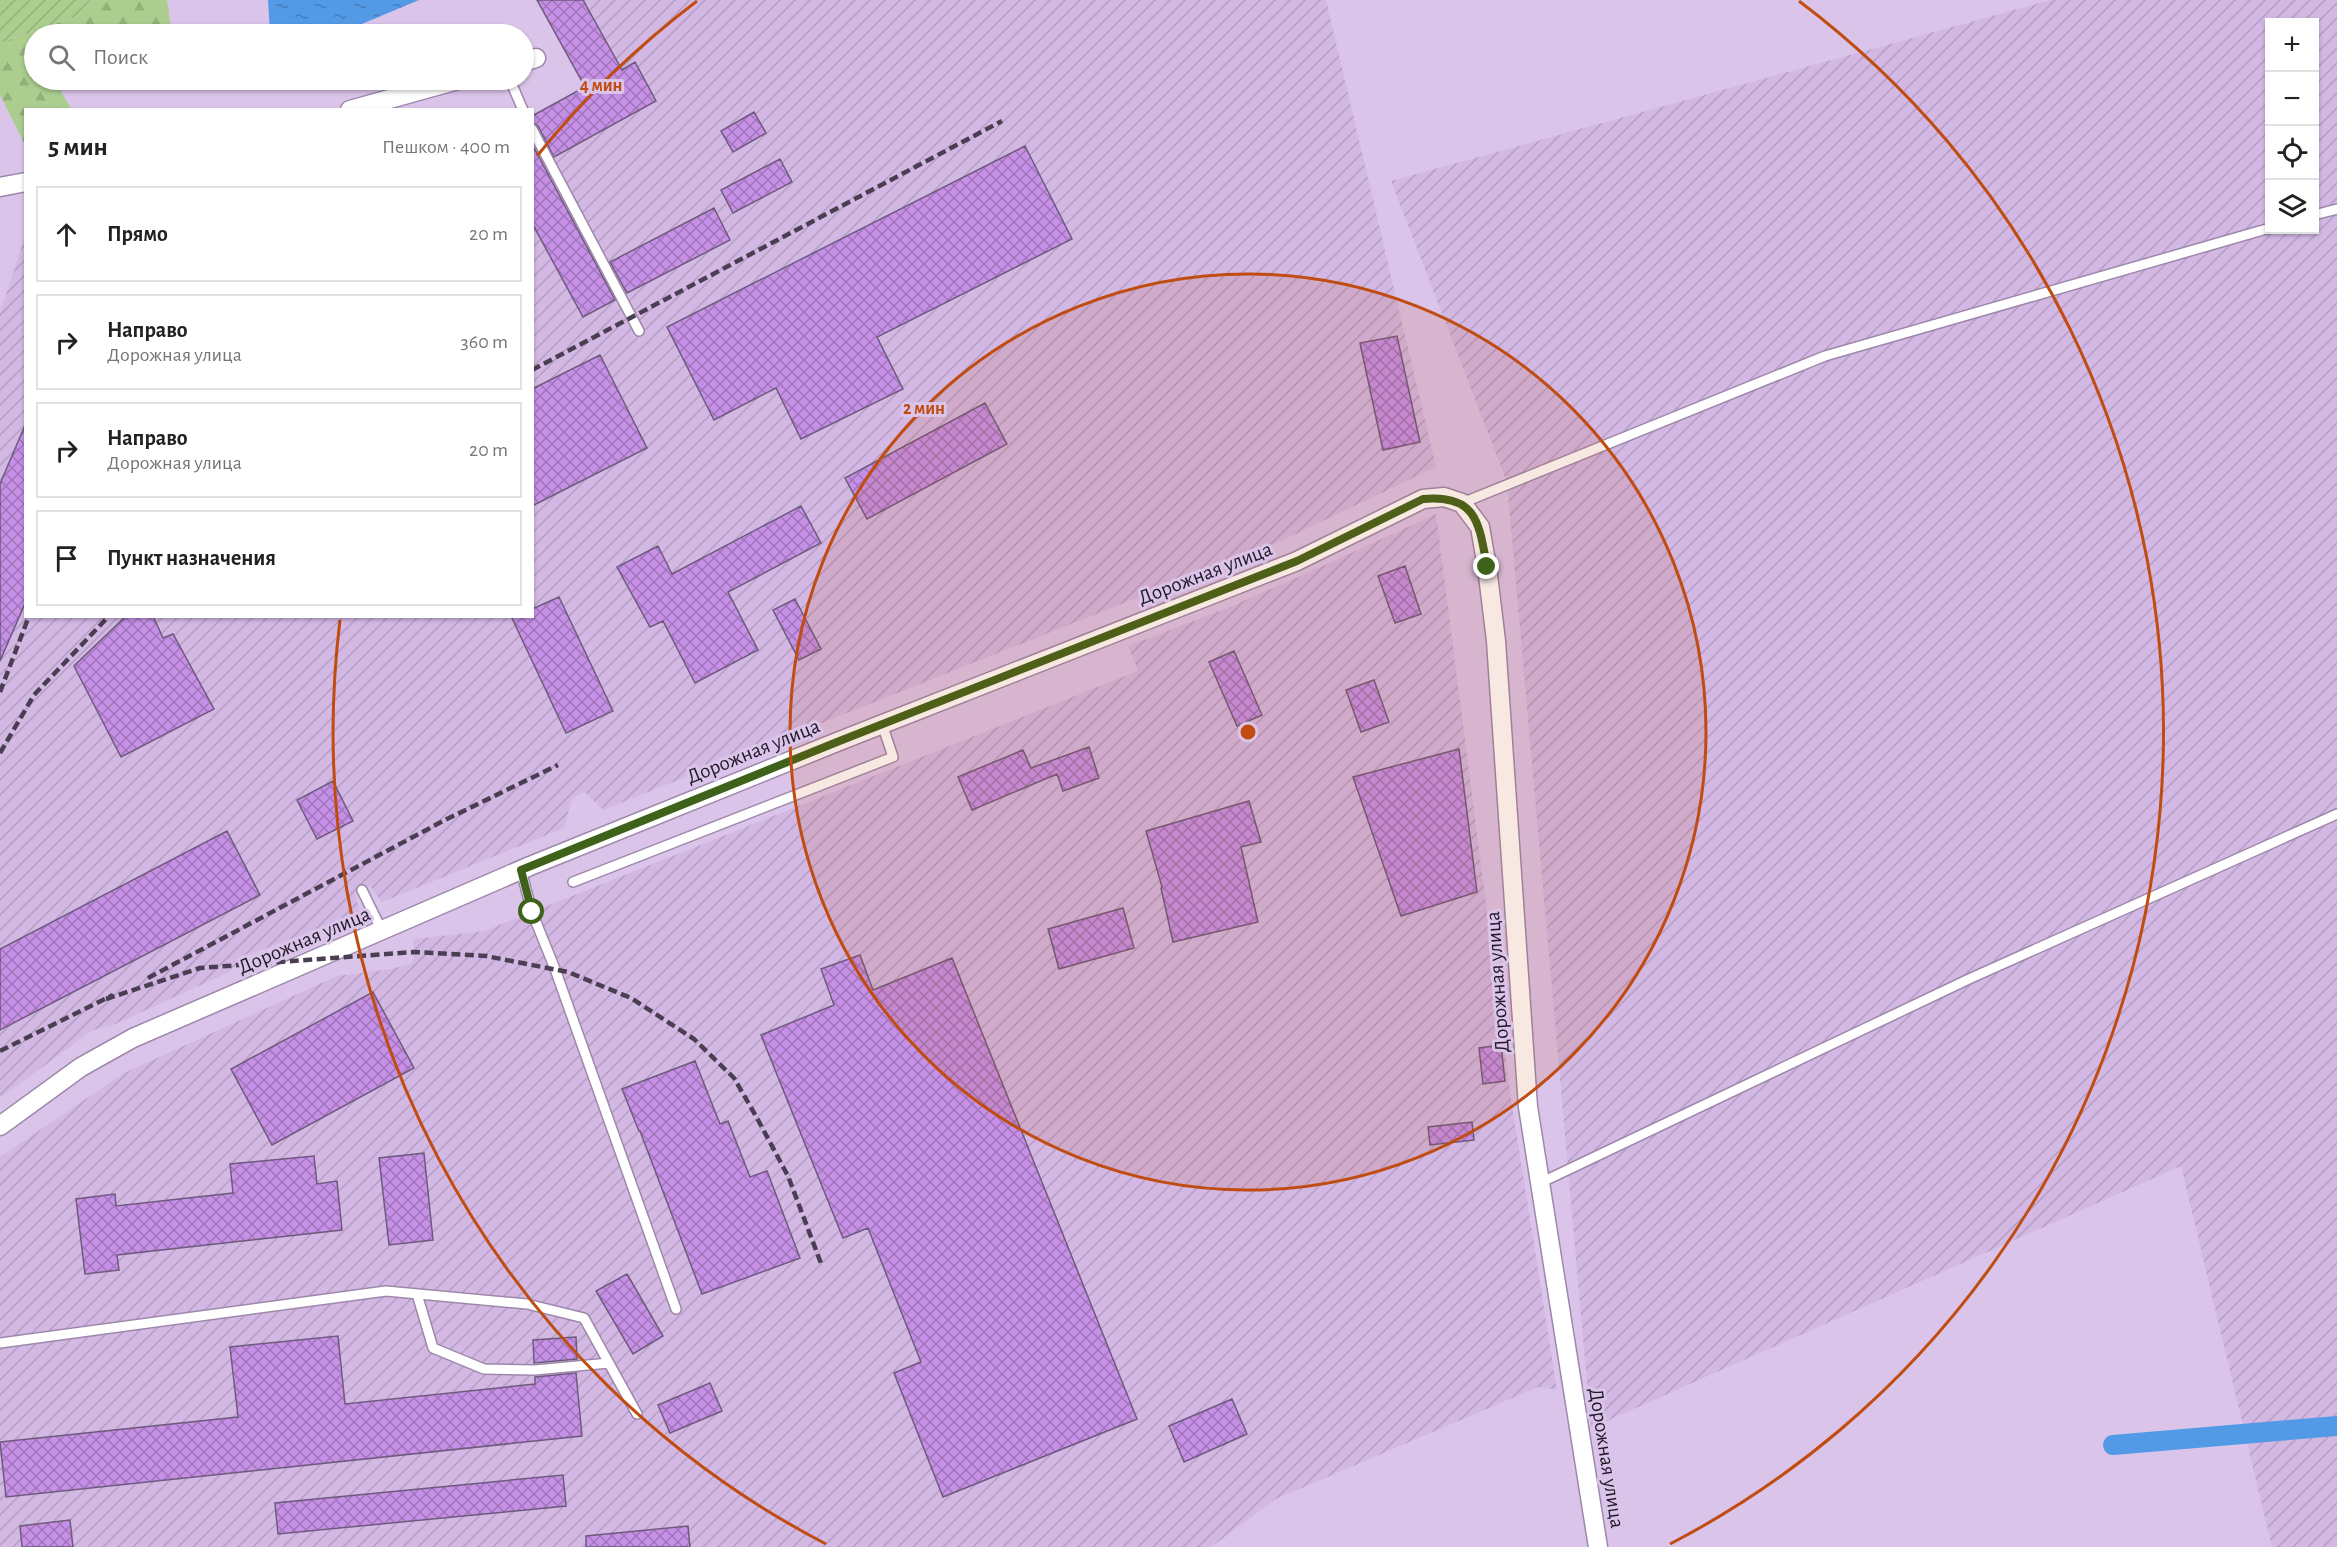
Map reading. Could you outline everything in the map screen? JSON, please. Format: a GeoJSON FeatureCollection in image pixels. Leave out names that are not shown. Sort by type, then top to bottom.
{"type":"FeatureCollection","features":[{"type":"Feature","properties":{"kind":"street"},"geometry":{"type":"LineString","coordinates":[[357,108],[422,90]]}},
{"type":"Feature","properties":{"kind":"street"},"geometry":{"type":"LineString","coordinates":[[0,187],[24,182]]}},
{"type":"Feature","properties":{"kind":"street","name":"Дорожная улица"},"geometry":{"type":"LineString","coordinates":[[0,1126],[81,1067],[133,1038],[521,870],[882,724],[1297,561],[1423,499],[1444,497],[1462,503],[1480,527],[1487,567],[1496,640],[1528,1107],[1598,1547]]}},
{"type":"Feature","properties":{"kind":"lane"},"geometry":{"type":"LineString","coordinates":[[514,90],[522,108]]}},
{"type":"Feature","properties":{"kind":"lane"},"geometry":{"type":"LineString","coordinates":[[534,133],[639,331]]}},
{"type":"Feature","properties":{"kind":"lane"},"geometry":{"type":"LineString","coordinates":[[2319,214],[2337,209]]}},
{"type":"Feature","properties":{"kind":"lane"},"geometry":{"type":"LineString","coordinates":[[1462,503],[1825,356],[2265,229]]}},
{"type":"Feature","properties":{"kind":"lane"},"geometry":{"type":"LineString","coordinates":[[573,882],[893,758],[882,724]]}},
{"type":"Feature","properties":{"kind":"lane"},"geometry":{"type":"LineString","coordinates":[[1540,1183],[1969,979],[2337,814]]}},
{"type":"Feature","properties":{"kind":"lane"},"geometry":{"type":"LineString","coordinates":[[521,870],[532,912],[555,969],[676,1309]]}},
{"type":"Feature","properties":{"kind":"lane"},"geometry":{"type":"LineString","coordinates":[[362,890],[382,931]]}},
{"type":"Feature","properties":{"kind":"lane"},"geometry":{"type":"LineString","coordinates":[[0,1343],[386,1291],[527,1304],[584,1318],[637,1414]]}},
{"type":"Feature","properties":{"kind":"lane"},"geometry":{"type":"LineString","coordinates":[[417,1294],[433,1348],[484,1369],[535,1370],[609,1363]]}},
{"type":"Feature","properties":{"kind":"shaded area"},"geometry":{"type":"Polygon","coordinates":[[[537,0],[1326,0],[1436,467],[1285,539],[603,810],[585,792],[572,798],[564,828],[382,902],[370,886],[355,893],[360,913],[249,955],[225,974],[111,1026],[93,1030],[0,1098],[0,313],[24,240],[24,618],[534,618],[534,115],[584,87],[537,0]]]}},
{"type":"Feature","properties":{"kind":"shaded area"},"geometry":{"type":"Polygon","coordinates":[[[2050,0],[2337,0],[2337,1547],[2272,1547],[2181,1166],[1591,1428],[1507,482],[1391,181],[2050,0]]]}},
{"type":"Feature","properties":{"kind":"shaded area"},"geometry":{"type":"Polygon","coordinates":[[[1436,514],[1511,1099],[1557,1390],[1538,1387],[1276,1499],[1211,1547],[0,1547],[0,1157],[124,1073],[337,976],[391,969],[413,963],[414,939],[484,931],[1138,671],[1128,646],[1220,611],[1436,514]]]}},
{"type":"Feature","properties":{"kind":"green space"},"geometry":{"type":"Polygon","coordinates":[[[0,0],[90,0],[78,16],[55,24],[24,24],[24,35],[0,43],[0,0]]]}},
{"type":"Feature","properties":{"kind":"green space"},"geometry":{"type":"Polygon","coordinates":[[[90,0],[167,0],[171,24],[55,24],[78,16],[90,0]]]}},
{"type":"Feature","properties":{"kind":"green space"},"geometry":{"type":"Polygon","coordinates":[[[24,35],[24,90],[60,90],[70,108],[24,108],[24,143],[0,95],[0,43],[24,35]]]}},
{"type":"Feature","properties":{"kind":"water"},"geometry":{"type":"Polygon","coordinates":[[[268,0],[419,0],[362,24],[269,24],[268,0]]]}},
{"type":"Feature","properties":{"kind":"building"},"geometry":{"type":"Polygon","coordinates":[[[537,0],[583,0],[622,70],[635,62],[656,101],[554,157],[538,126],[534,123],[534,115],[585,87],[537,0]]]}},
{"type":"Feature","properties":{"kind":"building"},"geometry":{"type":"Polygon","coordinates":[[[754,112],[766,133],[733,152],[721,131],[754,112]]]}},
{"type":"Feature","properties":{"kind":"building"},"geometry":{"type":"Polygon","coordinates":[[[1025,146],[1072,239],[877,337],[903,389],[801,439],[776,388],[714,420],[667,327],[1025,146]]]}},
{"type":"Feature","properties":{"kind":"building"},"geometry":{"type":"Polygon","coordinates":[[[534,148],[615,300],[583,317],[534,227],[534,148]]]}},
{"type":"Feature","properties":{"kind":"building"},"geometry":{"type":"Polygon","coordinates":[[[780,159],[792,182],[733,213],[721,190],[780,159]]]}},
{"type":"Feature","properties":{"kind":"building"},"geometry":{"type":"Polygon","coordinates":[[[714,208],[730,240],[627,293],[610,262],[714,208]]]}},
{"type":"Feature","properties":{"kind":"building"},"geometry":{"type":"Polygon","coordinates":[[[1397,336],[1420,442],[1383,450],[1360,343],[1397,336]]]}},
{"type":"Feature","properties":{"kind":"building"},"geometry":{"type":"Polygon","coordinates":[[[600,355],[647,448],[534,505],[534,388],[600,355]]]}},
{"type":"Feature","properties":{"kind":"building"},"geometry":{"type":"Polygon","coordinates":[[[985,403],[1007,444],[867,519],[845,478],[985,403]]]}},
{"type":"Feature","properties":{"kind":"building"},"geometry":{"type":"Polygon","coordinates":[[[24,428],[24,606],[0,661],[0,484],[24,428]]]}},
{"type":"Feature","properties":{"kind":"building"},"geometry":{"type":"Polygon","coordinates":[[[801,506],[821,543],[728,592],[758,650],[695,683],[663,621],[650,627],[617,567],[658,546],[672,574],[801,506]]]}},
{"type":"Feature","properties":{"kind":"building"},"geometry":{"type":"Polygon","coordinates":[[[1405,566],[1421,614],[1395,623],[1378,576],[1405,566]]]}},
{"type":"Feature","properties":{"kind":"building"},"geometry":{"type":"Polygon","coordinates":[[[559,597],[613,711],[566,733],[512,618],[534,618],[534,608],[559,597]]]}},
{"type":"Feature","properties":{"kind":"building"},"geometry":{"type":"Polygon","coordinates":[[[795,599],[821,649],[799,660],[773,610],[795,599]]]}},
{"type":"Feature","properties":{"kind":"building"},"geometry":{"type":"Polygon","coordinates":[[[124,618],[154,618],[163,638],[173,634],[214,709],[121,757],[74,666],[124,618]]]}},
{"type":"Feature","properties":{"kind":"building"},"geometry":{"type":"Polygon","coordinates":[[[1234,651],[1262,715],[1237,726],[1209,662],[1234,651]]]}},
{"type":"Feature","properties":{"kind":"building"},"geometry":{"type":"Polygon","coordinates":[[[1374,680],[1389,722],[1361,732],[1346,690],[1374,680]]]}},
{"type":"Feature","properties":{"kind":"building"},"geometry":{"type":"Polygon","coordinates":[[[1089,747],[1099,778],[1063,791],[1057,774],[972,810],[958,777],[1023,750],[1031,768],[1089,747]]]}},
{"type":"Feature","properties":{"kind":"building"},"geometry":{"type":"Polygon","coordinates":[[[1459,749],[1477,892],[1401,916],[1353,777],[1459,749]]]}},
{"type":"Feature","properties":{"kind":"building"},"geometry":{"type":"Polygon","coordinates":[[[333,781],[353,821],[317,839],[297,800],[333,781]]]}},
{"type":"Feature","properties":{"kind":"building"},"geometry":{"type":"Polygon","coordinates":[[[1249,801],[1261,842],[1241,847],[1258,922],[1173,942],[1162,887],[1146,831],[1249,801]]]}},
{"type":"Feature","properties":{"kind":"building"},"geometry":{"type":"Polygon","coordinates":[[[227,831],[260,895],[0,1030],[0,949],[227,831]]]}},
{"type":"Feature","properties":{"kind":"building"},"geometry":{"type":"Polygon","coordinates":[[[1123,908],[1134,948],[1059,969],[1048,929],[1123,908]]]}},
{"type":"Feature","properties":{"kind":"building"},"geometry":{"type":"Polygon","coordinates":[[[860,955],[873,990],[952,958],[1137,1419],[943,1497],[894,1373],[921,1362],[868,1228],[843,1238],[761,1035],[834,1005],[821,969],[860,955]]]}},
{"type":"Feature","properties":{"kind":"building"},"geometry":{"type":"Polygon","coordinates":[[[373,992],[414,1068],[272,1145],[231,1069],[373,992]]]}},
{"type":"Feature","properties":{"kind":"building"},"geometry":{"type":"Polygon","coordinates":[[[1501,1045],[1505,1081],[1483,1084],[1479,1048],[1501,1045]]]}},
{"type":"Feature","properties":{"kind":"building"},"geometry":{"type":"Polygon","coordinates":[[[695,1061],[720,1124],[728,1121],[750,1177],[767,1171],[800,1258],[702,1294],[622,1089],[695,1061]]]}},
{"type":"Feature","properties":{"kind":"building"},"geometry":{"type":"Polygon","coordinates":[[[1472,1122],[1474,1140],[1430,1145],[1428,1127],[1472,1122]]]}},
{"type":"Feature","properties":{"kind":"building"},"geometry":{"type":"Polygon","coordinates":[[[424,1153],[433,1240],[389,1245],[379,1158],[424,1153]]]}},
{"type":"Feature","properties":{"kind":"building"},"geometry":{"type":"Polygon","coordinates":[[[314,1156],[317,1184],[337,1181],[342,1230],[117,1255],[119,1270],[85,1274],[76,1199],[115,1194],[116,1206],[233,1193],[230,1164],[314,1156]]]}},
{"type":"Feature","properties":{"kind":"building"},"geometry":{"type":"Polygon","coordinates":[[[627,1274],[663,1336],[633,1354],[596,1291],[627,1274]]]}},
{"type":"Feature","properties":{"kind":"building"},"geometry":{"type":"Polygon","coordinates":[[[338,1336],[345,1404],[535,1384],[535,1377],[576,1373],[582,1436],[6,1497],[0,1442],[238,1417],[230,1347],[338,1336]]]}},
{"type":"Feature","properties":{"kind":"building"},"geometry":{"type":"Polygon","coordinates":[[[576,1337],[577,1359],[534,1363],[533,1340],[576,1337]]]}},
{"type":"Feature","properties":{"kind":"building"},"geometry":{"type":"Polygon","coordinates":[[[710,1383],[722,1411],[670,1433],[658,1405],[710,1383]]]}},
{"type":"Feature","properties":{"kind":"building"},"geometry":{"type":"Polygon","coordinates":[[[1232,1399],[1247,1434],[1184,1462],[1169,1426],[1232,1399]]]}},
{"type":"Feature","properties":{"kind":"building"},"geometry":{"type":"Polygon","coordinates":[[[563,1475],[566,1506],[278,1534],[275,1503],[563,1475]]]}},
{"type":"Feature","properties":{"kind":"building"},"geometry":{"type":"Polygon","coordinates":[[[70,1520],[73,1547],[22,1547],[20,1526],[70,1520]]]}},
{"type":"Feature","properties":{"kind":"building"},"geometry":{"type":"Polygon","coordinates":[[[688,1526],[690,1547],[586,1547],[586,1536],[688,1526]]]}},
{"type":"Feature","properties":{"kind":"waterway"},"geometry":{"type":"LineString","coordinates":[[2113,1445],[2337,1426]]}},
{"type":"Feature","properties":{"kind":"railway"},"geometry":{"type":"LineString","coordinates":[[534,369],[1002,121]]}},
{"type":"Feature","properties":{"kind":"railway"},"geometry":{"type":"LineString","coordinates":[[0,692],[28,618]]}},
{"type":"Feature","properties":{"kind":"railway"},"geometry":{"type":"LineString","coordinates":[[0,753],[34,695],[107,618]]}},
{"type":"Feature","properties":{"kind":"railway"},"geometry":{"type":"LineString","coordinates":[[148,978],[445,820],[558,765]]}},
{"type":"Feature","properties":{"kind":"railway"},"geometry":{"type":"LineString","coordinates":[[106,999],[200,968],[414,952],[486,956],[568,972],[631,998],[694,1039],[734,1078],[788,1176],[822,1266]]}},
{"type":"Feature","properties":{"kind":"railway"},"geometry":{"type":"LineString","coordinates":[[0,1051],[113,995]]}},
{"type":"Feature","properties":{"kind":"route"},"geometry":{"type":"LineString","coordinates":[[532,912],[521,870],[837,742],[1297,561],[1423,499],[1444,497],[1462,503],[1480,527],[1487,567]]}}]}
